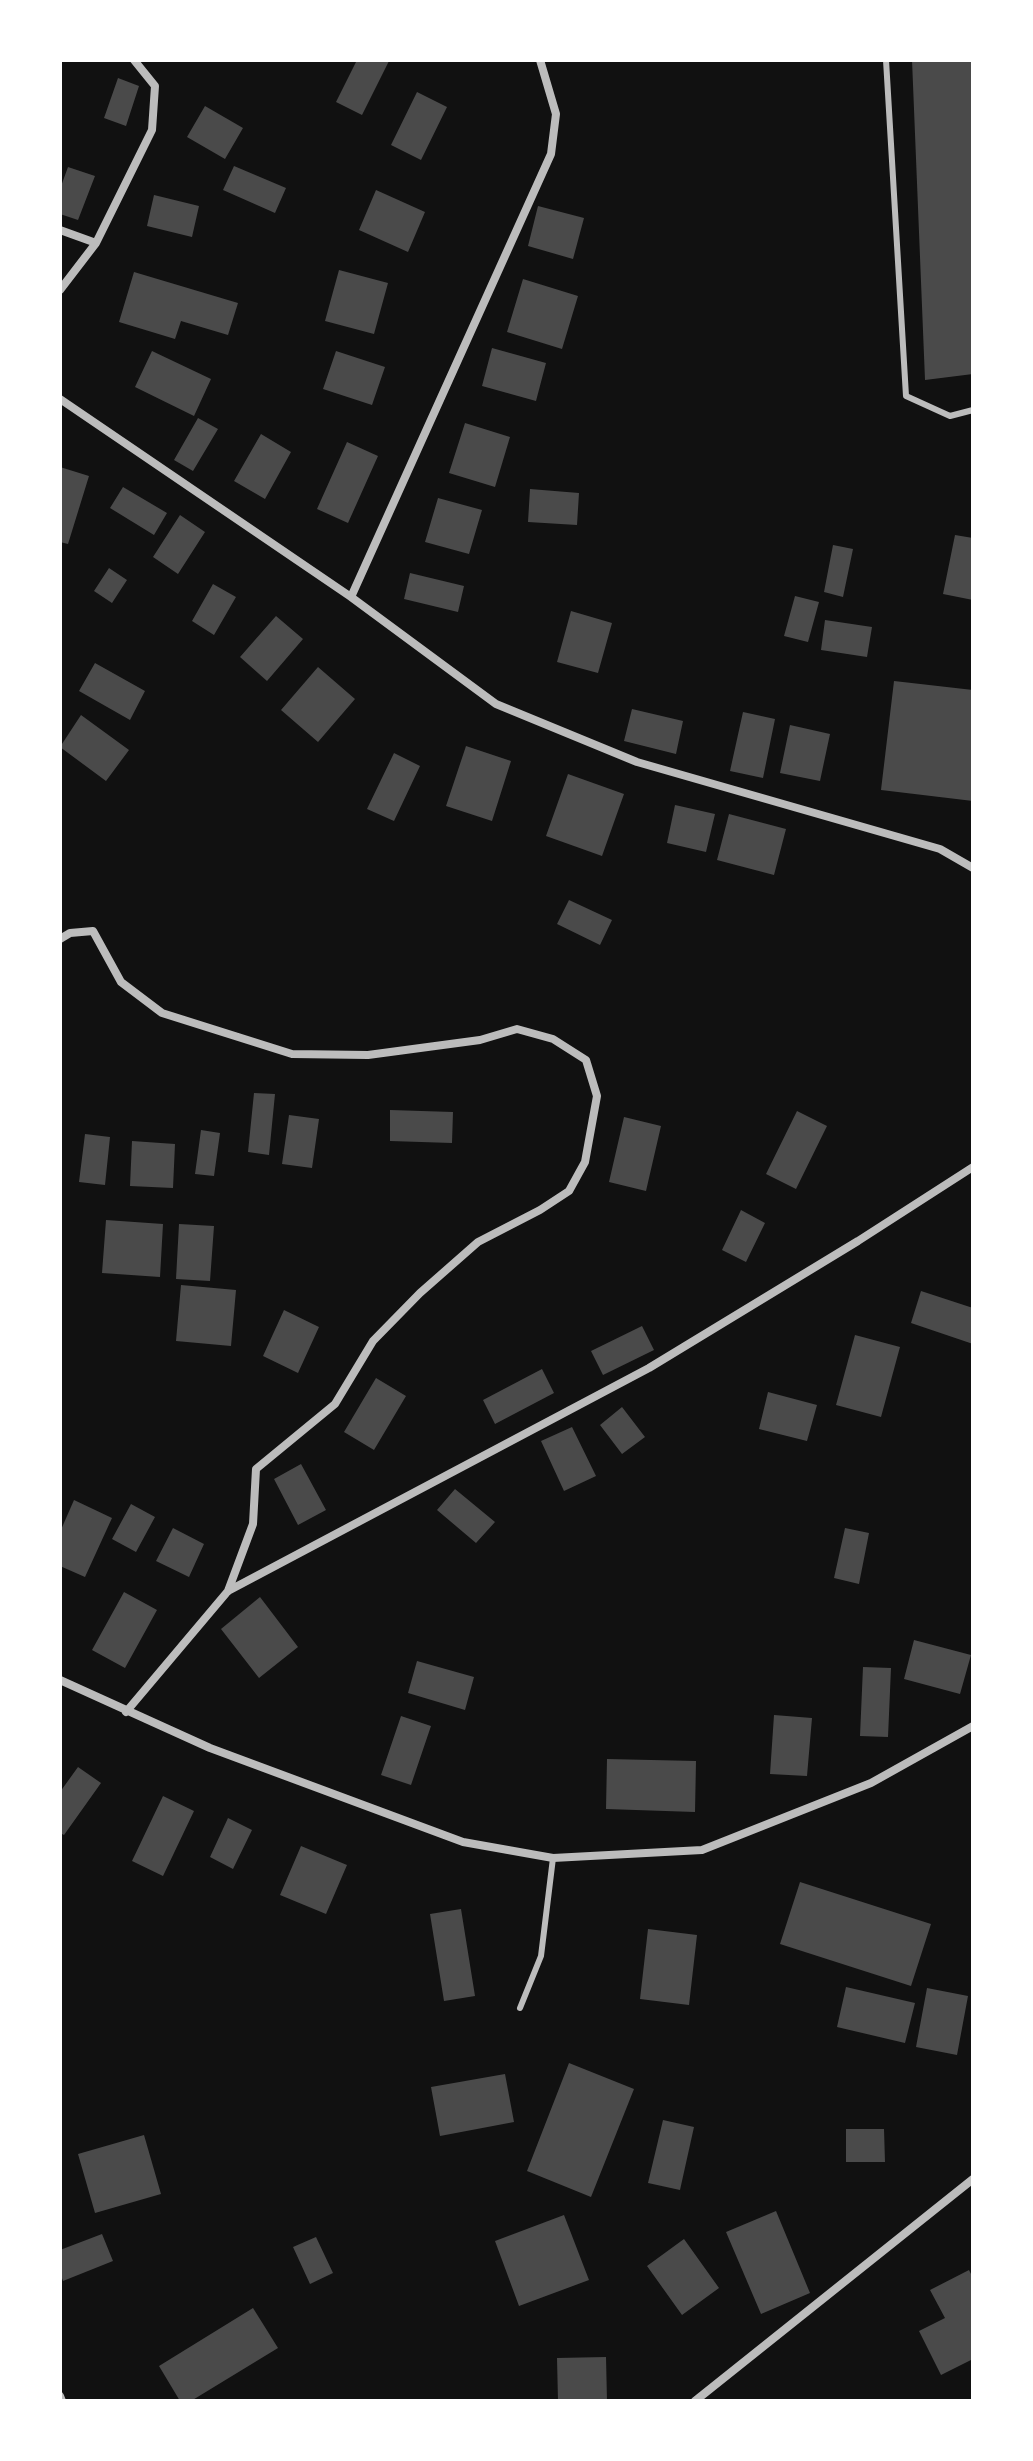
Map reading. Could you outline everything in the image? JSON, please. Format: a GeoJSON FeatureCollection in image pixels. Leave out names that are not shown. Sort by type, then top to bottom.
{"type":"FeatureCollection","features":[{"type":"Feature","properties":{"kind":"street"},"geometry":{"type":"LineString","coordinates":[[60,290],[96,243],[152,130],[155,86],[134,60]]}},
{"type":"Feature","properties":{"kind":"street"},"geometry":{"type":"LineString","coordinates":[[351,597],[551,154],[556,114],[540,60]]}},
{"type":"Feature","properties":{"kind":"street"},"geometry":{"type":"LineString","coordinates":[[60,230],[96,243]]}},
{"type":"Feature","properties":{"kind":"street"},"geometry":{"type":"LineString","coordinates":[[60,399],[351,597],[496,704],[637,762],[940,849],[973,868]]}},
{"type":"Feature","properties":{"kind":"street"},"geometry":{"type":"LineString","coordinates":[[60,939],[70,933],[93,931],[121,982],[162,1013],[292,1054],[368,1055],[480,1040],[517,1029],[553,1039],[586,1060],[597,1096],[585,1162],[569,1191],[478,1242],[373,1341],[335,1404],[256,1469],[253,1524],[228,1591],[126,1712]]}},
{"type":"Feature","properties":{"kind":"street"},"geometry":{"type":"LineString","coordinates":[[228,1591],[649,1368],[973,1167]]}},
{"type":"Feature","properties":{"kind":"street"},"geometry":{"type":"LineString","coordinates":[[60,1680],[210,1748],[463,1842],[553,1858],[702,1850],[871,1783],[973,1726]]}},
{"type":"Feature","properties":{"kind":"street"},"geometry":{"type":"LineString","coordinates":[[695,2401],[973,2179]]}},
{"type":"Feature","properties":{"kind":"lane"},"geometry":{"type":"LineString","coordinates":[[886,60],[906,396],[950,416],[973,410]]}},
{"type":"Feature","properties":{"kind":"lane"},"geometry":{"type":"LineString","coordinates":[[520,2008],[541,1956],[553,1858]]}},
{"type":"Feature","properties":{"kind":"building"},"geometry":{"type":"Polygon","coordinates":[[[357,60],[389,61],[362,115],[336,102],[357,60]]]}},
{"type":"Feature","properties":{"kind":"building"},"geometry":{"type":"Polygon","coordinates":[[[912,60],[973,60],[973,374],[925,380],[912,60]]]}},
{"type":"Feature","properties":{"kind":"building"},"geometry":{"type":"Polygon","coordinates":[[[118,78],[139,86],[126,126],[104,118],[118,78]]]}},
{"type":"Feature","properties":{"kind":"building"},"geometry":{"type":"Polygon","coordinates":[[[417,92],[447,107],[421,160],[391,145],[417,92]]]}},
{"type":"Feature","properties":{"kind":"building"},"geometry":{"type":"Polygon","coordinates":[[[205,106],[243,128],[225,159],[187,137],[205,106]]]}},
{"type":"Feature","properties":{"kind":"building"},"geometry":{"type":"Polygon","coordinates":[[[234,166],[286,188],[275,213],[223,190],[234,166]]]}},
{"type":"Feature","properties":{"kind":"building"},"geometry":{"type":"Polygon","coordinates":[[[68,167],[95,176],[78,220],[60,214],[60,189],[68,167]]]}},
{"type":"Feature","properties":{"kind":"building"},"geometry":{"type":"Polygon","coordinates":[[[376,190],[425,212],[408,252],[359,230],[376,190]]]}},
{"type":"Feature","properties":{"kind":"building"},"geometry":{"type":"Polygon","coordinates":[[[154,195],[199,206],[192,237],[147,226],[154,195]]]}},
{"type":"Feature","properties":{"kind":"building"},"geometry":{"type":"Polygon","coordinates":[[[538,206],[584,218],[573,259],[528,246],[538,206]]]}},
{"type":"Feature","properties":{"kind":"building"},"geometry":{"type":"Polygon","coordinates":[[[339,270],[388,283],[374,334],[325,321],[339,270]]]}},
{"type":"Feature","properties":{"kind":"building"},"geometry":{"type":"Polygon","coordinates":[[[134,272],[238,303],[228,335],[181,321],[175,339],[119,322],[134,272]]]}},
{"type":"Feature","properties":{"kind":"building"},"geometry":{"type":"Polygon","coordinates":[[[523,279],[578,296],[562,349],[507,332],[523,279]]]}},
{"type":"Feature","properties":{"kind":"building"},"geometry":{"type":"Polygon","coordinates":[[[492,348],[546,363],[536,401],[482,386],[492,348]]]}},
{"type":"Feature","properties":{"kind":"building"},"geometry":{"type":"Polygon","coordinates":[[[152,351],[211,379],[194,416],[135,387],[152,351]]]}},
{"type":"Feature","properties":{"kind":"building"},"geometry":{"type":"Polygon","coordinates":[[[336,351],[385,367],[372,405],[323,389],[336,351]]]}},
{"type":"Feature","properties":{"kind":"building"},"geometry":{"type":"Polygon","coordinates":[[[198,418],[218,429],[193,471],[174,460],[198,418]]]}},
{"type":"Feature","properties":{"kind":"building"},"geometry":{"type":"Polygon","coordinates":[[[465,423],[510,437],[495,487],[449,473],[465,423]]]}},
{"type":"Feature","properties":{"kind":"building"},"geometry":{"type":"Polygon","coordinates":[[[261,434],[291,452],[265,499],[234,481],[261,434]]]}},
{"type":"Feature","properties":{"kind":"building"},"geometry":{"type":"Polygon","coordinates":[[[347,442],[378,456],[348,523],[317,509],[347,442]]]}},
{"type":"Feature","properties":{"kind":"building"},"geometry":{"type":"Polygon","coordinates":[[[60,467],[89,476],[68,544],[60,542],[60,467]]]}},
{"type":"Feature","properties":{"kind":"building"},"geometry":{"type":"Polygon","coordinates":[[[123,487],[167,513],[154,535],[110,508],[123,487]]]}},
{"type":"Feature","properties":{"kind":"building"},"geometry":{"type":"Polygon","coordinates":[[[530,489],[579,493],[577,525],[528,522],[530,489]]]}},
{"type":"Feature","properties":{"kind":"building"},"geometry":{"type":"Polygon","coordinates":[[[438,498],[482,510],[469,554],[425,542],[438,498]]]}},
{"type":"Feature","properties":{"kind":"building"},"geometry":{"type":"Polygon","coordinates":[[[180,515],[205,532],[178,574],[153,557],[180,515]]]}},
{"type":"Feature","properties":{"kind":"building"},"geometry":{"type":"Polygon","coordinates":[[[955,535],[973,538],[973,600],[943,594],[955,535]]]}},
{"type":"Feature","properties":{"kind":"building"},"geometry":{"type":"Polygon","coordinates":[[[833,545],[853,549],[843,597],[824,592],[833,545]]]}},
{"type":"Feature","properties":{"kind":"building"},"geometry":{"type":"Polygon","coordinates":[[[109,568],[127,580],[112,603],[94,591],[109,568]]]}},
{"type":"Feature","properties":{"kind":"building"},"geometry":{"type":"Polygon","coordinates":[[[410,573],[464,586],[458,612],[404,599],[410,573]]]}},
{"type":"Feature","properties":{"kind":"building"},"geometry":{"type":"Polygon","coordinates":[[[213,584],[236,597],[214,635],[192,621],[213,584]]]}},
{"type":"Feature","properties":{"kind":"building"},"geometry":{"type":"Polygon","coordinates":[[[795,596],[819,602],[808,642],[784,636],[795,596]]]}},
{"type":"Feature","properties":{"kind":"building"},"geometry":{"type":"Polygon","coordinates":[[[571,611],[612,623],[598,673],[557,662],[571,611]]]}},
{"type":"Feature","properties":{"kind":"building"},"geometry":{"type":"Polygon","coordinates":[[[276,616],[303,639],[267,681],[240,657],[276,616]]]}},
{"type":"Feature","properties":{"kind":"building"},"geometry":{"type":"Polygon","coordinates":[[[825,620],[872,627],[867,657],[821,650],[825,620]]]}},
{"type":"Feature","properties":{"kind":"building"},"geometry":{"type":"Polygon","coordinates":[[[95,663],[145,691],[130,720],[79,691],[95,663]]]}},
{"type":"Feature","properties":{"kind":"building"},"geometry":{"type":"Polygon","coordinates":[[[318,667],[355,699],[318,742],[281,710],[318,667]]]}},
{"type":"Feature","properties":{"kind":"building"},"geometry":{"type":"Polygon","coordinates":[[[894,681],[973,690],[973,801],[881,790],[894,681]]]}},
{"type":"Feature","properties":{"kind":"building"},"geometry":{"type":"Polygon","coordinates":[[[632,709],[683,721],[676,754],[624,741],[632,709]]]}},
{"type":"Feature","properties":{"kind":"building"},"geometry":{"type":"Polygon","coordinates":[[[743,712],[775,719],[763,778],[730,771],[743,712]]]}},
{"type":"Feature","properties":{"kind":"building"},"geometry":{"type":"Polygon","coordinates":[[[81,715],[129,750],[106,781],[60,747],[81,715]]]}},
{"type":"Feature","properties":{"kind":"building"},"geometry":{"type":"Polygon","coordinates":[[[790,725],[830,734],[820,781],[780,773],[790,725]]]}},
{"type":"Feature","properties":{"kind":"building"},"geometry":{"type":"Polygon","coordinates":[[[466,746],[511,761],[492,821],[446,806],[466,746]]]}},
{"type":"Feature","properties":{"kind":"building"},"geometry":{"type":"Polygon","coordinates":[[[394,753],[420,766],[394,821],[367,809],[394,753]]]}},
{"type":"Feature","properties":{"kind":"building"},"geometry":{"type":"Polygon","coordinates":[[[568,774],[624,794],[602,856],[546,836],[568,774]]]}},
{"type":"Feature","properties":{"kind":"building"},"geometry":{"type":"Polygon","coordinates":[[[675,805],[715,814],[706,852],[667,843],[675,805]]]}},
{"type":"Feature","properties":{"kind":"building"},"geometry":{"type":"Polygon","coordinates":[[[729,814],[786,829],[774,875],[717,860],[729,814]]]}},
{"type":"Feature","properties":{"kind":"building"},"geometry":{"type":"Polygon","coordinates":[[[569,900],[612,920],[600,945],[557,924],[569,900]]]}},
{"type":"Feature","properties":{"kind":"building"},"geometry":{"type":"Polygon","coordinates":[[[254,1093],[275,1094],[269,1155],[248,1152],[254,1093]]]}},
{"type":"Feature","properties":{"kind":"building"},"geometry":{"type":"Polygon","coordinates":[[[390,1110],[453,1112],[452,1143],[390,1141],[390,1110]]]}},
{"type":"Feature","properties":{"kind":"building"},"geometry":{"type":"Polygon","coordinates":[[[797,1111],[827,1126],[796,1189],[766,1174],[797,1111]]]}},
{"type":"Feature","properties":{"kind":"building"},"geometry":{"type":"Polygon","coordinates":[[[289,1115],[319,1119],[312,1168],[282,1164],[289,1115]]]}},
{"type":"Feature","properties":{"kind":"building"},"geometry":{"type":"Polygon","coordinates":[[[624,1117],[661,1126],[646,1191],[609,1182],[624,1117]]]}},
{"type":"Feature","properties":{"kind":"building"},"geometry":{"type":"Polygon","coordinates":[[[201,1130],[220,1133],[214,1176],[195,1174],[201,1130]]]}},
{"type":"Feature","properties":{"kind":"building"},"geometry":{"type":"Polygon","coordinates":[[[85,1134],[110,1137],[105,1185],[79,1182],[85,1134]]]}},
{"type":"Feature","properties":{"kind":"building"},"geometry":{"type":"Polygon","coordinates":[[[132,1141],[175,1144],[173,1188],[130,1186],[132,1141]]]}},
{"type":"Feature","properties":{"kind":"building"},"geometry":{"type":"Polygon","coordinates":[[[741,1210],[765,1223],[746,1262],[722,1250],[741,1210]]]}},
{"type":"Feature","properties":{"kind":"building"},"geometry":{"type":"Polygon","coordinates":[[[106,1220],[163,1224],[160,1277],[102,1273],[106,1220]]]}},
{"type":"Feature","properties":{"kind":"building"},"geometry":{"type":"Polygon","coordinates":[[[179,1224],[214,1226],[210,1281],[176,1279],[179,1224]]]}},
{"type":"Feature","properties":{"kind":"building"},"geometry":{"type":"Polygon","coordinates":[[[181,1285],[236,1290],[231,1346],[176,1341],[181,1285]]]}},
{"type":"Feature","properties":{"kind":"building"},"geometry":{"type":"Polygon","coordinates":[[[921,1291],[973,1308],[973,1344],[911,1323],[921,1291]]]}},
{"type":"Feature","properties":{"kind":"building"},"geometry":{"type":"Polygon","coordinates":[[[284,1310],[319,1327],[298,1373],[263,1356],[284,1310]]]}},
{"type":"Feature","properties":{"kind":"building"},"geometry":{"type":"Polygon","coordinates":[[[642,1326],[654,1350],[603,1375],[591,1351],[642,1326]]]}},
{"type":"Feature","properties":{"kind":"building"},"geometry":{"type":"Polygon","coordinates":[[[855,1335],[900,1347],[881,1417],[836,1405],[855,1335]]]}},
{"type":"Feature","properties":{"kind":"building"},"geometry":{"type":"Polygon","coordinates":[[[542,1369],[554,1393],[495,1424],[483,1400],[542,1369]]]}},
{"type":"Feature","properties":{"kind":"building"},"geometry":{"type":"Polygon","coordinates":[[[376,1378],[406,1396],[374,1450],[344,1432],[376,1378]]]}},
{"type":"Feature","properties":{"kind":"building"},"geometry":{"type":"Polygon","coordinates":[[[768,1392],[817,1405],[807,1441],[759,1429],[768,1392]]]}},
{"type":"Feature","properties":{"kind":"building"},"geometry":{"type":"Polygon","coordinates":[[[622,1407],[645,1437],[622,1454],[600,1425],[622,1407]]]}},
{"type":"Feature","properties":{"kind":"building"},"geometry":{"type":"Polygon","coordinates":[[[572,1427],[596,1476],[564,1491],[541,1441],[572,1427]]]}},
{"type":"Feature","properties":{"kind":"building"},"geometry":{"type":"Polygon","coordinates":[[[301,1464],[326,1510],[298,1525],[274,1479],[301,1464]]]}},
{"type":"Feature","properties":{"kind":"building"},"geometry":{"type":"Polygon","coordinates":[[[455,1489],[495,1522],[476,1543],[437,1510],[455,1489]]]}},
{"type":"Feature","properties":{"kind":"building"},"geometry":{"type":"Polygon","coordinates":[[[74,1500],[112,1518],[85,1577],[60,1566],[60,1532],[74,1500]]]}},
{"type":"Feature","properties":{"kind":"building"},"geometry":{"type":"Polygon","coordinates":[[[131,1504],[155,1517],[136,1552],[112,1539],[131,1504]]]}},
{"type":"Feature","properties":{"kind":"building"},"geometry":{"type":"Polygon","coordinates":[[[173,1528],[204,1544],[189,1577],[156,1561],[173,1528]]]}},
{"type":"Feature","properties":{"kind":"building"},"geometry":{"type":"Polygon","coordinates":[[[845,1528],[869,1533],[859,1584],[834,1578],[845,1528]]]}},
{"type":"Feature","properties":{"kind":"building"},"geometry":{"type":"Polygon","coordinates":[[[124,1592],[157,1610],[125,1668],[92,1650],[124,1592]]]}},
{"type":"Feature","properties":{"kind":"building"},"geometry":{"type":"Polygon","coordinates":[[[260,1597],[298,1647],[259,1678],[221,1629],[260,1597]]]}},
{"type":"Feature","properties":{"kind":"building"},"geometry":{"type":"Polygon","coordinates":[[[914,1640],[971,1655],[960,1694],[904,1679],[914,1640]]]}},
{"type":"Feature","properties":{"kind":"building"},"geometry":{"type":"Polygon","coordinates":[[[417,1661],[474,1677],[465,1710],[408,1693],[417,1661]]]}},
{"type":"Feature","properties":{"kind":"building"},"geometry":{"type":"Polygon","coordinates":[[[863,1667],[891,1668],[888,1737],[860,1736],[863,1667]]]}},
{"type":"Feature","properties":{"kind":"building"},"geometry":{"type":"Polygon","coordinates":[[[774,1715],[812,1718],[807,1776],[770,1774],[774,1715]]]}},
{"type":"Feature","properties":{"kind":"building"},"geometry":{"type":"Polygon","coordinates":[[[401,1716],[431,1726],[411,1785],[381,1775],[401,1716]]]}},
{"type":"Feature","properties":{"kind":"building"},"geometry":{"type":"Polygon","coordinates":[[[607,1759],[696,1761],[695,1812],[606,1809],[607,1759]]]}},
{"type":"Feature","properties":{"kind":"building"},"geometry":{"type":"Polygon","coordinates":[[[78,1767],[101,1783],[64,1835],[60,1833],[60,1792],[78,1767]]]}},
{"type":"Feature","properties":{"kind":"building"},"geometry":{"type":"Polygon","coordinates":[[[163,1796],[194,1811],[163,1876],[132,1861],[163,1796]]]}},
{"type":"Feature","properties":{"kind":"building"},"geometry":{"type":"Polygon","coordinates":[[[228,1818],[252,1830],[233,1869],[210,1857],[228,1818]]]}},
{"type":"Feature","properties":{"kind":"building"},"geometry":{"type":"Polygon","coordinates":[[[301,1846],[347,1865],[326,1914],[280,1895],[301,1846]]]}},
{"type":"Feature","properties":{"kind":"building"},"geometry":{"type":"Polygon","coordinates":[[[800,1882],[931,1924],[911,1986],[780,1944],[800,1882]]]}},
{"type":"Feature","properties":{"kind":"building"},"geometry":{"type":"Polygon","coordinates":[[[461,1909],[475,1996],[444,2001],[430,1914],[461,1909]]]}},
{"type":"Feature","properties":{"kind":"building"},"geometry":{"type":"Polygon","coordinates":[[[648,1929],[697,1935],[689,2005],[640,1999],[648,1929]]]}},
{"type":"Feature","properties":{"kind":"building"},"geometry":{"type":"Polygon","coordinates":[[[846,1987],[915,2003],[905,2043],[837,2027],[846,1987]]]}},
{"type":"Feature","properties":{"kind":"building"},"geometry":{"type":"Polygon","coordinates":[[[927,1988],[968,1996],[957,2055],[916,2047],[927,1988]]]}},
{"type":"Feature","properties":{"kind":"building"},"geometry":{"type":"Polygon","coordinates":[[[569,2063],[634,2089],[591,2197],[527,2171],[569,2063]]]}},
{"type":"Feature","properties":{"kind":"building"},"geometry":{"type":"Polygon","coordinates":[[[505,2074],[514,2122],[440,2136],[431,2087],[505,2074]]]}},
{"type":"Feature","properties":{"kind":"building"},"geometry":{"type":"Polygon","coordinates":[[[663,2120],[694,2127],[680,2190],[648,2183],[663,2120]]]}},
{"type":"Feature","properties":{"kind":"building"},"geometry":{"type":"Polygon","coordinates":[[[846,2129],[884,2129],[885,2162],[846,2162],[846,2129]]]}},
{"type":"Feature","properties":{"kind":"building"},"geometry":{"type":"Polygon","coordinates":[[[144,2135],[161,2194],[95,2213],[78,2154],[144,2135]]]}},
{"type":"Feature","properties":{"kind":"building"},"geometry":{"type":"Polygon","coordinates":[[[776,2211],[810,2293],[761,2314],[726,2232],[776,2211]]]}},
{"type":"Feature","properties":{"kind":"building"},"geometry":{"type":"Polygon","coordinates":[[[564,2215],[589,2280],[519,2306],[495,2241],[564,2215]]]}},
{"type":"Feature","properties":{"kind":"building"},"geometry":{"type":"Polygon","coordinates":[[[102,2234],[113,2261],[63,2281],[60,2250],[102,2234]]]}},
{"type":"Feature","properties":{"kind":"building"},"geometry":{"type":"Polygon","coordinates":[[[316,2237],[333,2273],[310,2284],[293,2247],[316,2237]]]}},
{"type":"Feature","properties":{"kind":"building"},"geometry":{"type":"Polygon","coordinates":[[[684,2239],[719,2288],[682,2315],[647,2266],[684,2239]]]}},
{"type":"Feature","properties":{"kind":"building"},"geometry":{"type":"Polygon","coordinates":[[[969,2270],[973,2278],[973,2359],[941,2375],[919,2331],[945,2318],[930,2290],[969,2270]]]}},
{"type":"Feature","properties":{"kind":"building"},"geometry":{"type":"Polygon","coordinates":[[[253,2308],[278,2348],[191,2401],[180,2401],[159,2366],[253,2308]]]}},
{"type":"Feature","properties":{"kind":"building"},"geometry":{"type":"Polygon","coordinates":[[[606,2357],[607,2401],[558,2401],[557,2358],[606,2357]]]}}]}
